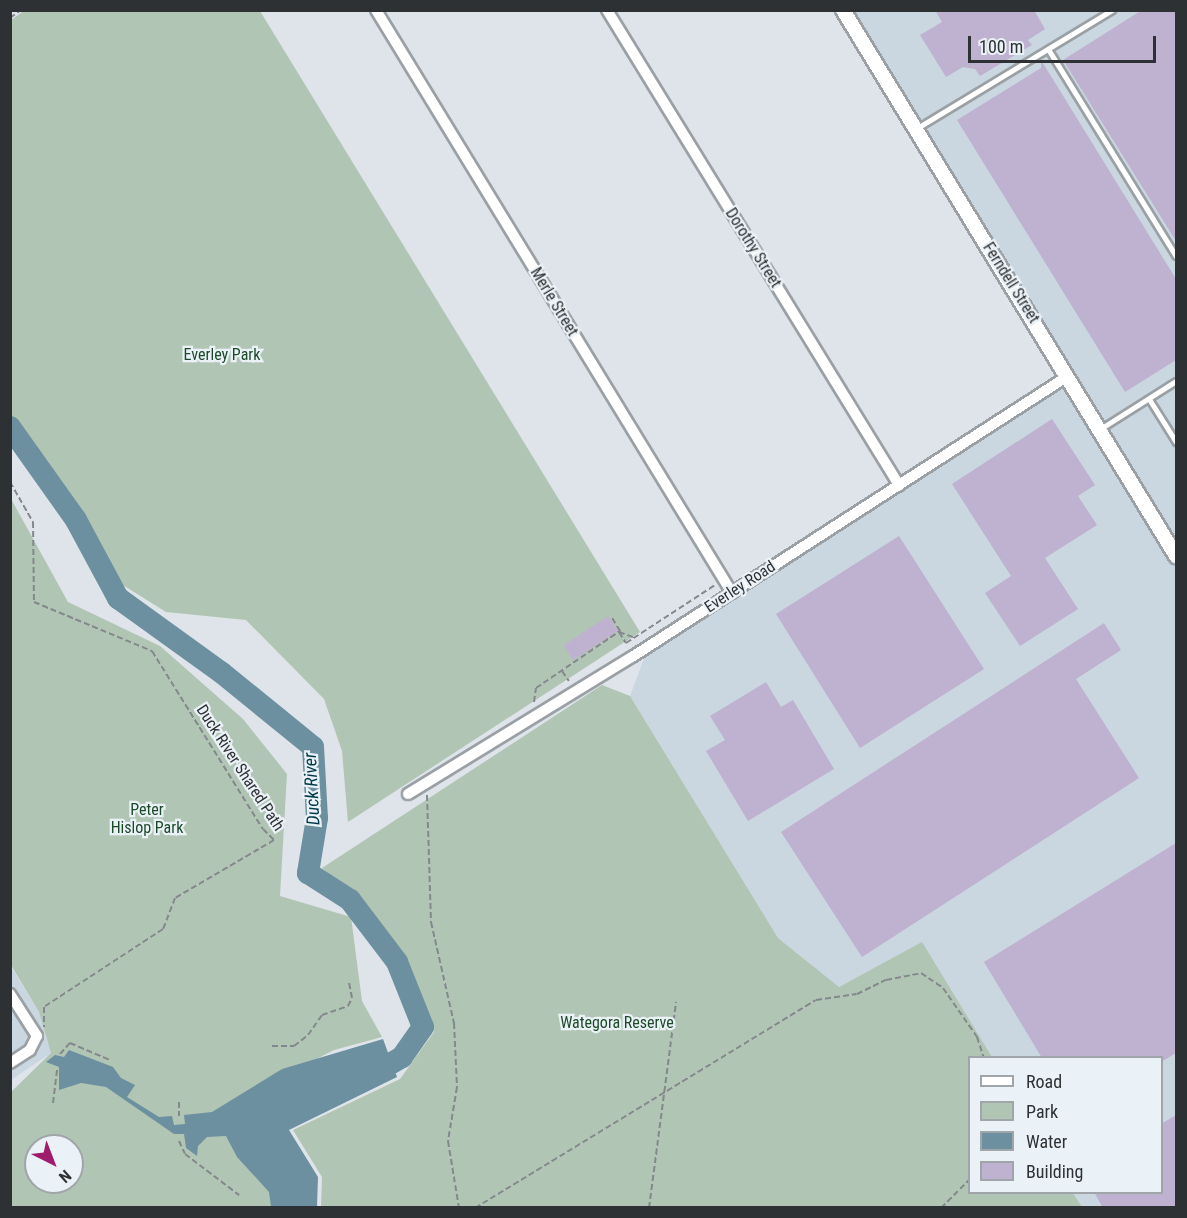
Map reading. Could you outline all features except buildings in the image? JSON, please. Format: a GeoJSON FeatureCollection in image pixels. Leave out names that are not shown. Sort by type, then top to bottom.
{"type":"FeatureCollection","features":[{"type":"Feature","properties":{"kind":"main road","name":"Ferndell Street"},"geometry":{"type":"LineString","coordinates":[[843,10],[1176,556]]}},
{"type":"Feature","properties":{"kind":"street","name":"Merle Street"},"geometry":{"type":"LineString","coordinates":[[376,10],[732,592]]}},
{"type":"Feature","properties":{"kind":"street","name":"Dorothy Street"},"geometry":{"type":"LineString","coordinates":[[607,10],[899,485]]}},
{"type":"Feature","properties":{"kind":"street","name":"Everley Road"},"geometry":{"type":"LineString","coordinates":[[408,794],[576,691],[1068,376]]}},
{"type":"Feature","properties":{"kind":"street"},"geometry":{"type":"LineString","coordinates":[[10,994],[37,1036],[30,1050],[10,1063]]}},
{"type":"Feature","properties":{"kind":"lane"},"geometry":{"type":"LineString","coordinates":[[916,129],[1112,10]]}},
{"type":"Feature","properties":{"kind":"lane"},"geometry":{"type":"LineString","coordinates":[[1048,49],[1176,256]]}},
{"type":"Feature","properties":{"kind":"lane"},"geometry":{"type":"LineString","coordinates":[[1100,429],[1176,381]]}},
{"type":"Feature","properties":{"kind":"lane"},"geometry":{"type":"LineString","coordinates":[[1149,399],[1176,442]]}},
{"type":"Feature","properties":{"kind":"path"},"geometry":{"type":"LineString","coordinates":[[10,18],[21,10]]}},
{"type":"Feature","properties":{"kind":"path","name":"Duck River Shared Path"},"geometry":{"type":"LineString","coordinates":[[10,482],[33,522],[34,602],[152,651],[263,829],[274,840],[175,898],[164,929],[44,1007],[45,1026],[37,1036]]}},
{"type":"Feature","properties":{"kind":"path"},"geometry":{"type":"LineString","coordinates":[[611,616],[626,643],[717,584]]}},
{"type":"Feature","properties":{"kind":"path"},"geometry":{"type":"LineString","coordinates":[[619,632],[634,638]]}},
{"type":"Feature","properties":{"kind":"path"},"geometry":{"type":"LineString","coordinates":[[540,713],[534,703],[536,688],[619,632]]}},
{"type":"Feature","properties":{"kind":"path"},"geometry":{"type":"LineString","coordinates":[[562,670],[576,691]]}},
{"type":"Feature","properties":{"kind":"path"},"geometry":{"type":"LineString","coordinates":[[425,783],[432,876],[431,922],[454,1023],[457,1088],[448,1141],[459,1208]]}},
{"type":"Feature","properties":{"kind":"path"},"geometry":{"type":"LineString","coordinates":[[475,1208],[816,1000],[857,994],[886,980],[921,973],[943,988],[977,1037],[983,1056]]}},
{"type":"Feature","properties":{"kind":"path"},"geometry":{"type":"LineString","coordinates":[[272,1046],[294,1046],[308,1035],[322,1015],[348,1005],[352,998],[350,982]]}},
{"type":"Feature","properties":{"kind":"path"},"geometry":{"type":"LineString","coordinates":[[649,1208],[676,1002]]}},
{"type":"Feature","properties":{"kind":"path"},"geometry":{"type":"LineString","coordinates":[[60,1054],[70,1043],[110,1060]]}},
{"type":"Feature","properties":{"kind":"path"},"geometry":{"type":"LineString","coordinates":[[52,1103],[57,1068]]}},
{"type":"Feature","properties":{"kind":"path"},"geometry":{"type":"LineString","coordinates":[[179,1102],[179,1116]]}},
{"type":"Feature","properties":{"kind":"path"},"geometry":{"type":"LineString","coordinates":[[179,1141],[185,1154],[239,1195]]}},
{"type":"Feature","properties":{"kind":"path"},"geometry":{"type":"LineString","coordinates":[[941,1208],[968,1180]]}},
{"type":"Feature","properties":{"kind":"shaded area"},"geometry":{"type":"Polygon","coordinates":[[[843,11],[1176,11],[1176,1207],[1082,1207],[1074,1194],[1163,1194],[1163,1056],[991,1056],[922,943],[839,987],[778,938],[630,696],[649,645],[1068,376],[843,11]]]}},
{"type":"Feature","properties":{"kind":"shaded area"},"geometry":{"type":"Polygon","coordinates":[[[10,965],[39,1012],[51,1053],[11,1080],[10,965]]]}},
{"type":"Feature","properties":{"kind":"green space","name":"Everley Park"},"geometry":{"type":"Polygon","coordinates":[[[25,10],[260,11],[640,632],[348,822],[342,751],[324,699],[246,620],[166,612],[91,565],[67,499],[15,440],[20,433],[11,423],[11,20],[25,10]]]}},
{"type":"Feature","properties":{"kind":"green space","name":"Peter Hislop Park"},"geometry":{"type":"Polygon","coordinates":[[[10,497],[68,602],[160,646],[243,719],[287,774],[280,896],[351,917],[362,1001],[382,1037],[334,1050],[266,1085],[260,1158],[279,1207],[11,1207],[11,1092],[51,1053],[39,1012],[11,965],[10,497]]]}},
{"type":"Feature","properties":{"kind":"green space","name":"Wategora Reserve"},"geometry":{"type":"Polygon","coordinates":[[[602,685],[630,696],[778,938],[839,987],[922,942],[991,1056],[968,1056],[968,1194],[1074,1194],[1082,1207],[321,1207],[322,1177],[293,1130],[400,1079],[434,1032],[403,952],[322,868],[602,685]]]}},
{"type":"Feature","properties":{"kind":"water"},"geometry":{"type":"Polygon","coordinates":[[[383,1039],[397,1077],[289,1130],[318,1177],[317,1207],[271,1207],[269,1192],[237,1157],[226,1136],[207,1137],[198,1146],[197,1156],[186,1148],[184,1134],[174,1134],[106,1087],[81,1083],[59,1090],[59,1067],[46,1062],[55,1055],[64,1057],[69,1050],[113,1067],[121,1078],[135,1085],[127,1097],[159,1117],[172,1116],[174,1125],[185,1124],[184,1115],[212,1112],[282,1069],[383,1039]]]}},
{"type":"Feature","properties":{"kind":"waterway","name":"Duck River"},"geometry":{"type":"LineString","coordinates":[[10,427],[76,520],[118,598],[222,673],[313,747],[317,818],[308,873],[350,900],[397,962],[423,1027],[402,1057],[366,1078]]}}]}
